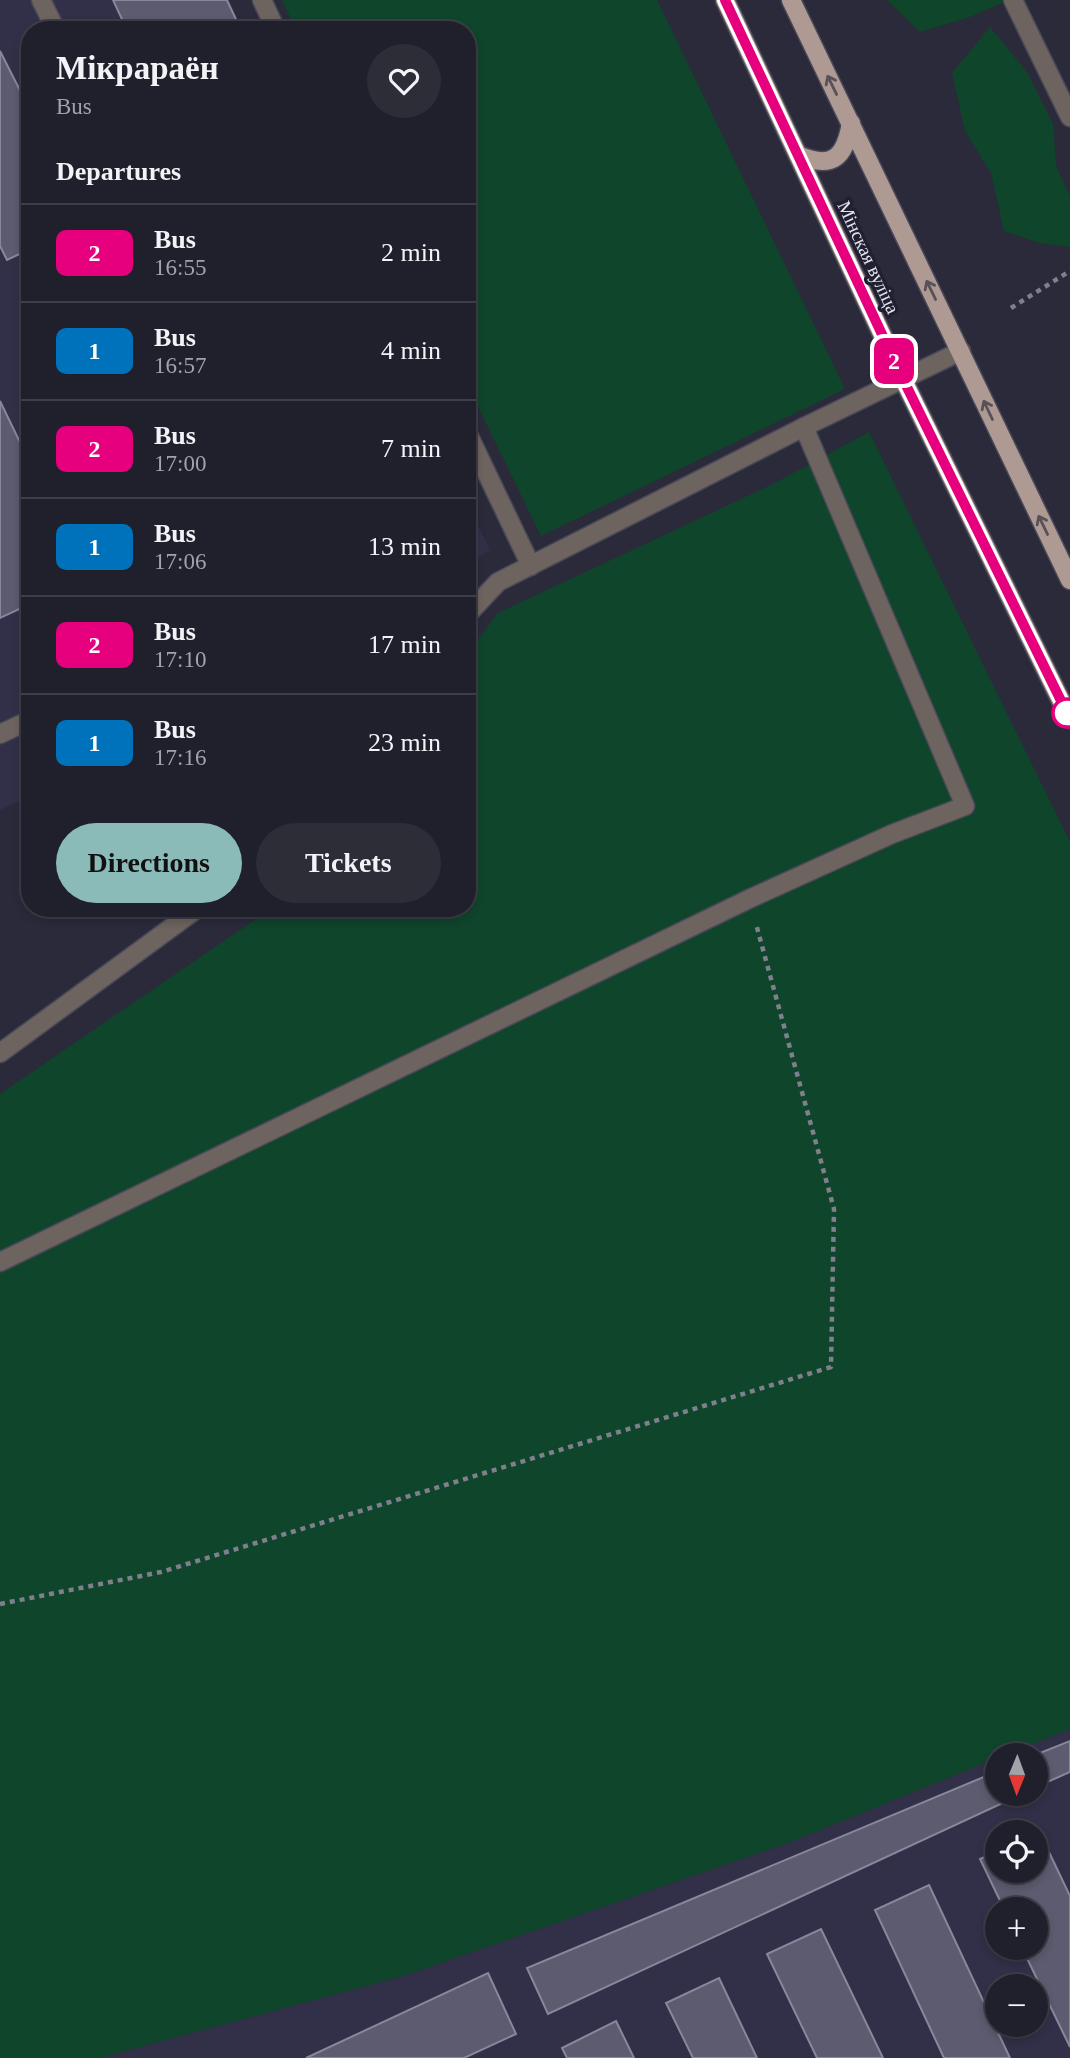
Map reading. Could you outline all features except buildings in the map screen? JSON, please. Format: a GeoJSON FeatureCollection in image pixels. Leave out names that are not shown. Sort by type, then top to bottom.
{"type":"FeatureCollection","features":[{"type":"Feature","properties":{"kind":"main road","name":"Мінская вуліца"},"geometry":{"type":"LineString","coordinates":[[725,0],[903,379],[1070,719]]}},
{"type":"Feature","properties":{"kind":"main road"},"geometry":{"type":"LineString","coordinates":[[791,0],[1070,580]]}},
{"type":"Feature","properties":{"kind":"main road"},"geometry":{"type":"LineString","coordinates":[[798,155],[811,160],[827,161],[842,153],[851,123]]}},
{"type":"Feature","properties":{"kind":"lane"},"geometry":{"type":"LineString","coordinates":[[41,0],[52,21]]}},
{"type":"Feature","properties":{"kind":"lane"},"geometry":{"type":"LineString","coordinates":[[262,0],[272,21]]}},
{"type":"Feature","properties":{"kind":"lane"},"geometry":{"type":"LineString","coordinates":[[1013,0],[1070,117]]}},
{"type":"Feature","properties":{"kind":"lane"},"geometry":{"type":"LineString","coordinates":[[476,605],[498,582],[961,351]]}},
{"type":"Feature","properties":{"kind":"lane"},"geometry":{"type":"LineString","coordinates":[[0,1262],[749,899],[892,834],[965,806],[804,427]]}},
{"type":"Feature","properties":{"kind":"lane"},"geometry":{"type":"LineString","coordinates":[[476,451],[531,566]]}},
{"type":"Feature","properties":{"kind":"lane"},"geometry":{"type":"LineString","coordinates":[[0,734],[21,724]]}},
{"type":"Feature","properties":{"kind":"lane"},"geometry":{"type":"LineString","coordinates":[[0,1053],[186,917]]}},
{"type":"Feature","properties":{"kind":"path"},"geometry":{"type":"LineString","coordinates":[[1011,308],[1070,271]]}},
{"type":"Feature","properties":{"kind":"path"},"geometry":{"type":"LineString","coordinates":[[0,1604],[161,1572],[831,1367],[834,1209],[749,899]]}},
{"type":"Feature","properties":{"kind":"shaded area"},"geometry":{"type":"Polygon","coordinates":[[[0,0],[227,0],[237,21],[21,21],[21,800],[0,810],[0,0]]]}},
{"type":"Feature","properties":{"kind":"shaded area"},"geometry":{"type":"Polygon","coordinates":[[[476,521],[490,550],[476,559],[476,521]]]}},
{"type":"Feature","properties":{"kind":"shaded area"},"geometry":{"type":"Polygon","coordinates":[[[1070,1729],[1070,2058],[99,2058],[403,1976],[788,1843],[985,1763],[985,1806],[1048,1806],[1048,1743],[1034,1743],[1070,1729]]]}},
{"type":"Feature","properties":{"kind":"green space"},"geometry":{"type":"Polygon","coordinates":[[[282,0],[657,0],[845,389],[541,536],[476,402],[476,21],[292,21],[282,0]]]}},
{"type":"Feature","properties":{"kind":"green space"},"geometry":{"type":"Polygon","coordinates":[[[887,0],[1009,0],[970,17],[920,32],[887,0]]]}},
{"type":"Feature","properties":{"kind":"green space"},"geometry":{"type":"Polygon","coordinates":[[[990,27],[1027,72],[1053,124],[1056,166],[1070,196],[1070,247],[1039,243],[1004,231],[991,173],[965,131],[952,73],[990,27]]]}},
{"type":"Feature","properties":{"kind":"green space"},"geometry":{"type":"Polygon","coordinates":[[[869,432],[1070,842],[1070,1729],[1034,1743],[985,1743],[985,1763],[788,1843],[403,1976],[99,2058],[0,2058],[0,1094],[259,917],[476,917],[476,642],[498,613],[773,484],[869,432]]]}},
{"type":"Feature","properties":{"kind":"bus line","name":"2"},"geometry":{"type":"LineString","coordinates":[[725,0],[903,379],[1070,719]]}}]}
